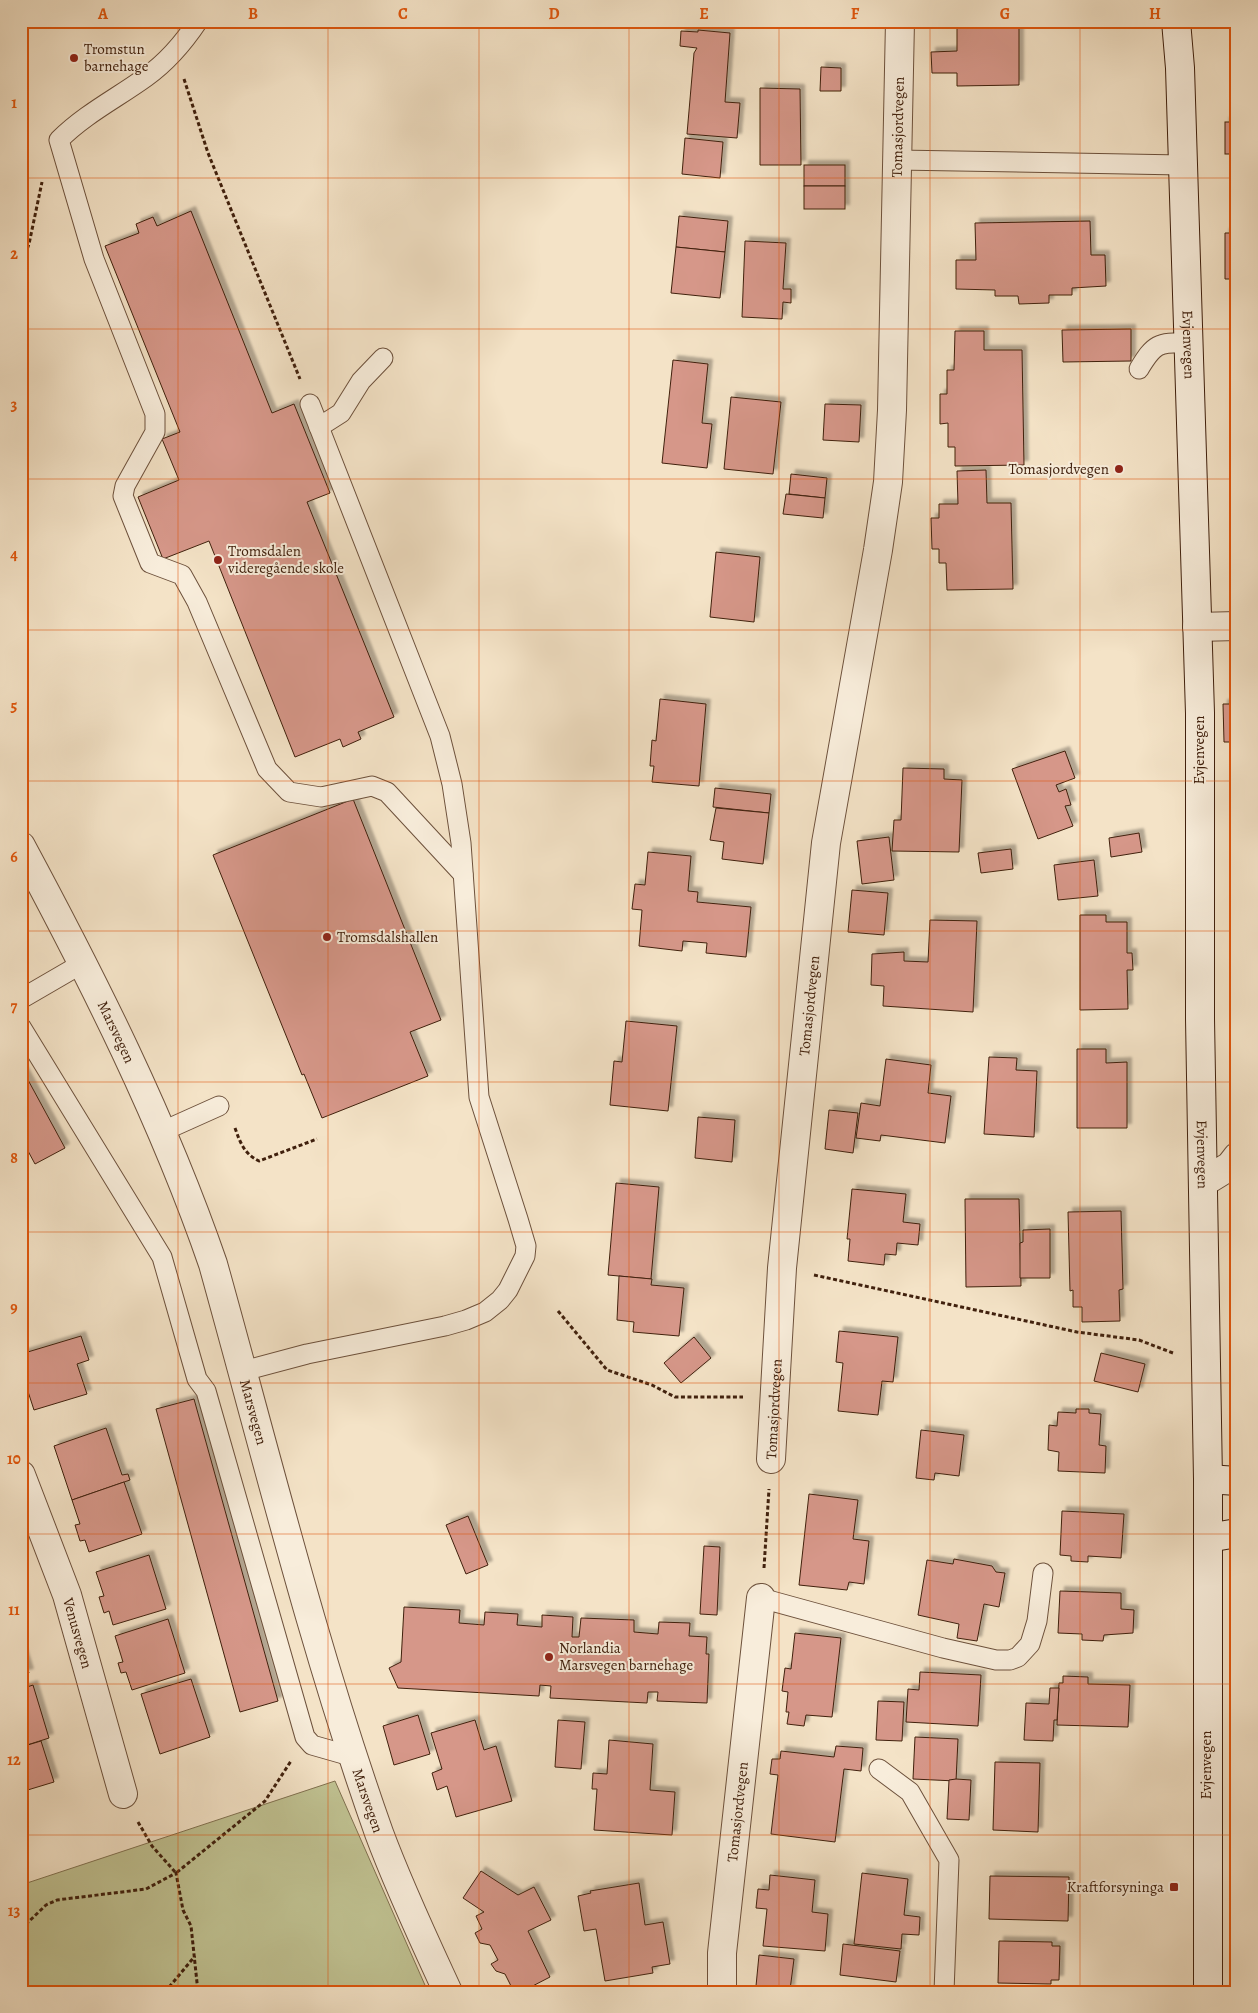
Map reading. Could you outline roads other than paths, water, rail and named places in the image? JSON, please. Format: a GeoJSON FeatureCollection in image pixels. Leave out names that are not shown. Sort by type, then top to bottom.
{"type":"FeatureCollection","features":[{"type":"Feature","properties":{"kind":"street","name":"Tomasjordvegen"},"geometry":{"type":"LineString","coordinates":[[771,1459],[773,1397],[782,1268],[826,843],[878,550],[888,482],[892,410],[900,21]]}},
{"type":"Feature","properties":{"kind":"street","name":"Evjenvegen"},"geometry":{"type":"LineString","coordinates":[[1176,21],[1180,68],[1187,342],[1200,712],[1200,1019],[1208,1478],[1208,1992]]}},
{"type":"Feature","properties":{"kind":"street"},"geometry":{"type":"LineString","coordinates":[[1197,627],[1237,626]]}},
{"type":"Feature","properties":{"kind":"street","name":"Marsvegen"},"geometry":{"type":"LineString","coordinates":[[21,846],[116,1030],[161,1132],[207,1248],[315,1632],[354,1757],[380,1834],[448,1992]]}},
{"type":"Feature","properties":{"kind":"street"},"geometry":{"type":"LineString","coordinates":[[1204,1182],[1230,1166],[1237,1158]]}},
{"type":"Feature","properties":{"kind":"street","name":"Venusvegen"},"geometry":{"type":"LineString","coordinates":[[21,1475],[67,1595],[123,1794]]}},
{"type":"Feature","properties":{"kind":"street"},"geometry":{"type":"LineString","coordinates":[[1208,1478],[1237,1481]]}},
{"type":"Feature","properties":{"kind":"street"},"geometry":{"type":"LineString","coordinates":[[1208,1538],[1237,1533]]}},
{"type":"Feature","properties":{"kind":"street","name":"Tomasjordvegen"},"geometry":{"type":"LineString","coordinates":[[722,1992],[722,1954],[761,1598]]}},
{"type":"Feature","properties":{"kind":"lane"},"geometry":{"type":"LineString","coordinates":[[198,21],[176,50],[148,76],[88,114],[59,140],[94,259],[155,414],[155,432],[125,486],[123,496],[150,563],[182,575],[197,602],[267,769],[290,792],[321,797],[372,786],[387,792],[463,874]]}},
{"type":"Feature","properties":{"kind":"lane"},"geometry":{"type":"LineString","coordinates":[[897,160],[1182,165]]}},
{"type":"Feature","properties":{"kind":"lane"},"geometry":{"type":"LineString","coordinates":[[1139,369],[1150,350],[1163,342],[1187,342]]}},
{"type":"Feature","properties":{"kind":"lane"},"geometry":{"type":"LineString","coordinates":[[319,427],[340,413],[360,381],[383,358]]}},
{"type":"Feature","properties":{"kind":"lane"},"geometry":{"type":"LineString","coordinates":[[243,1371],[307,1354],[466,1320],[484,1312],[500,1300],[508,1290],[522,1261],[526,1246],[479,1096],[459,823],[440,736],[310,404]]}},
{"type":"Feature","properties":{"kind":"lane"},"geometry":{"type":"LineString","coordinates":[[21,999],[83,963]]}},
{"type":"Feature","properties":{"kind":"lane"},"geometry":{"type":"LineString","coordinates":[[21,1026],[162,1257],[197,1379],[206,1391],[308,1742],[322,1749],[354,1757]]}},
{"type":"Feature","properties":{"kind":"lane"},"geometry":{"type":"LineString","coordinates":[[161,1132],[219,1106]]}},
{"type":"Feature","properties":{"kind":"lane"},"geometry":{"type":"LineString","coordinates":[[761,1598],[943,1648],[996,1660],[1010,1660],[1018,1657],[1030,1644],[1036,1621],[1043,1573]]}},
{"type":"Feature","properties":{"kind":"lane"},"geometry":{"type":"LineString","coordinates":[[879,1769],[910,1792],[949,1860],[944,1992]]}},
{"type":"Feature","properties":{"kind":"place","name":"Tromstun barnehage"},"geometry":{"type":"Point","coordinates":[74,58]}},
{"type":"Feature","properties":{"kind":"place","name":"Tomasjordvegen"},"geometry":{"type":"Point","coordinates":[1119,469]}},
{"type":"Feature","properties":{"kind":"place","name":"Tromsdalen videregående skole"},"geometry":{"type":"Point","coordinates":[218,560]}},
{"type":"Feature","properties":{"kind":"place","name":"Tromsdalshallen"},"geometry":{"type":"Point","coordinates":[327,937]}},
{"type":"Feature","properties":{"kind":"place","name":"Norlandia Marsvegen barnehage"},"geometry":{"type":"Point","coordinates":[549,1657]}},
{"type":"Feature","properties":{"kind":"place","name":"Kraftforsyninga"},"geometry":{"type":"Point","coordinates":[1174,1887]}}]}
